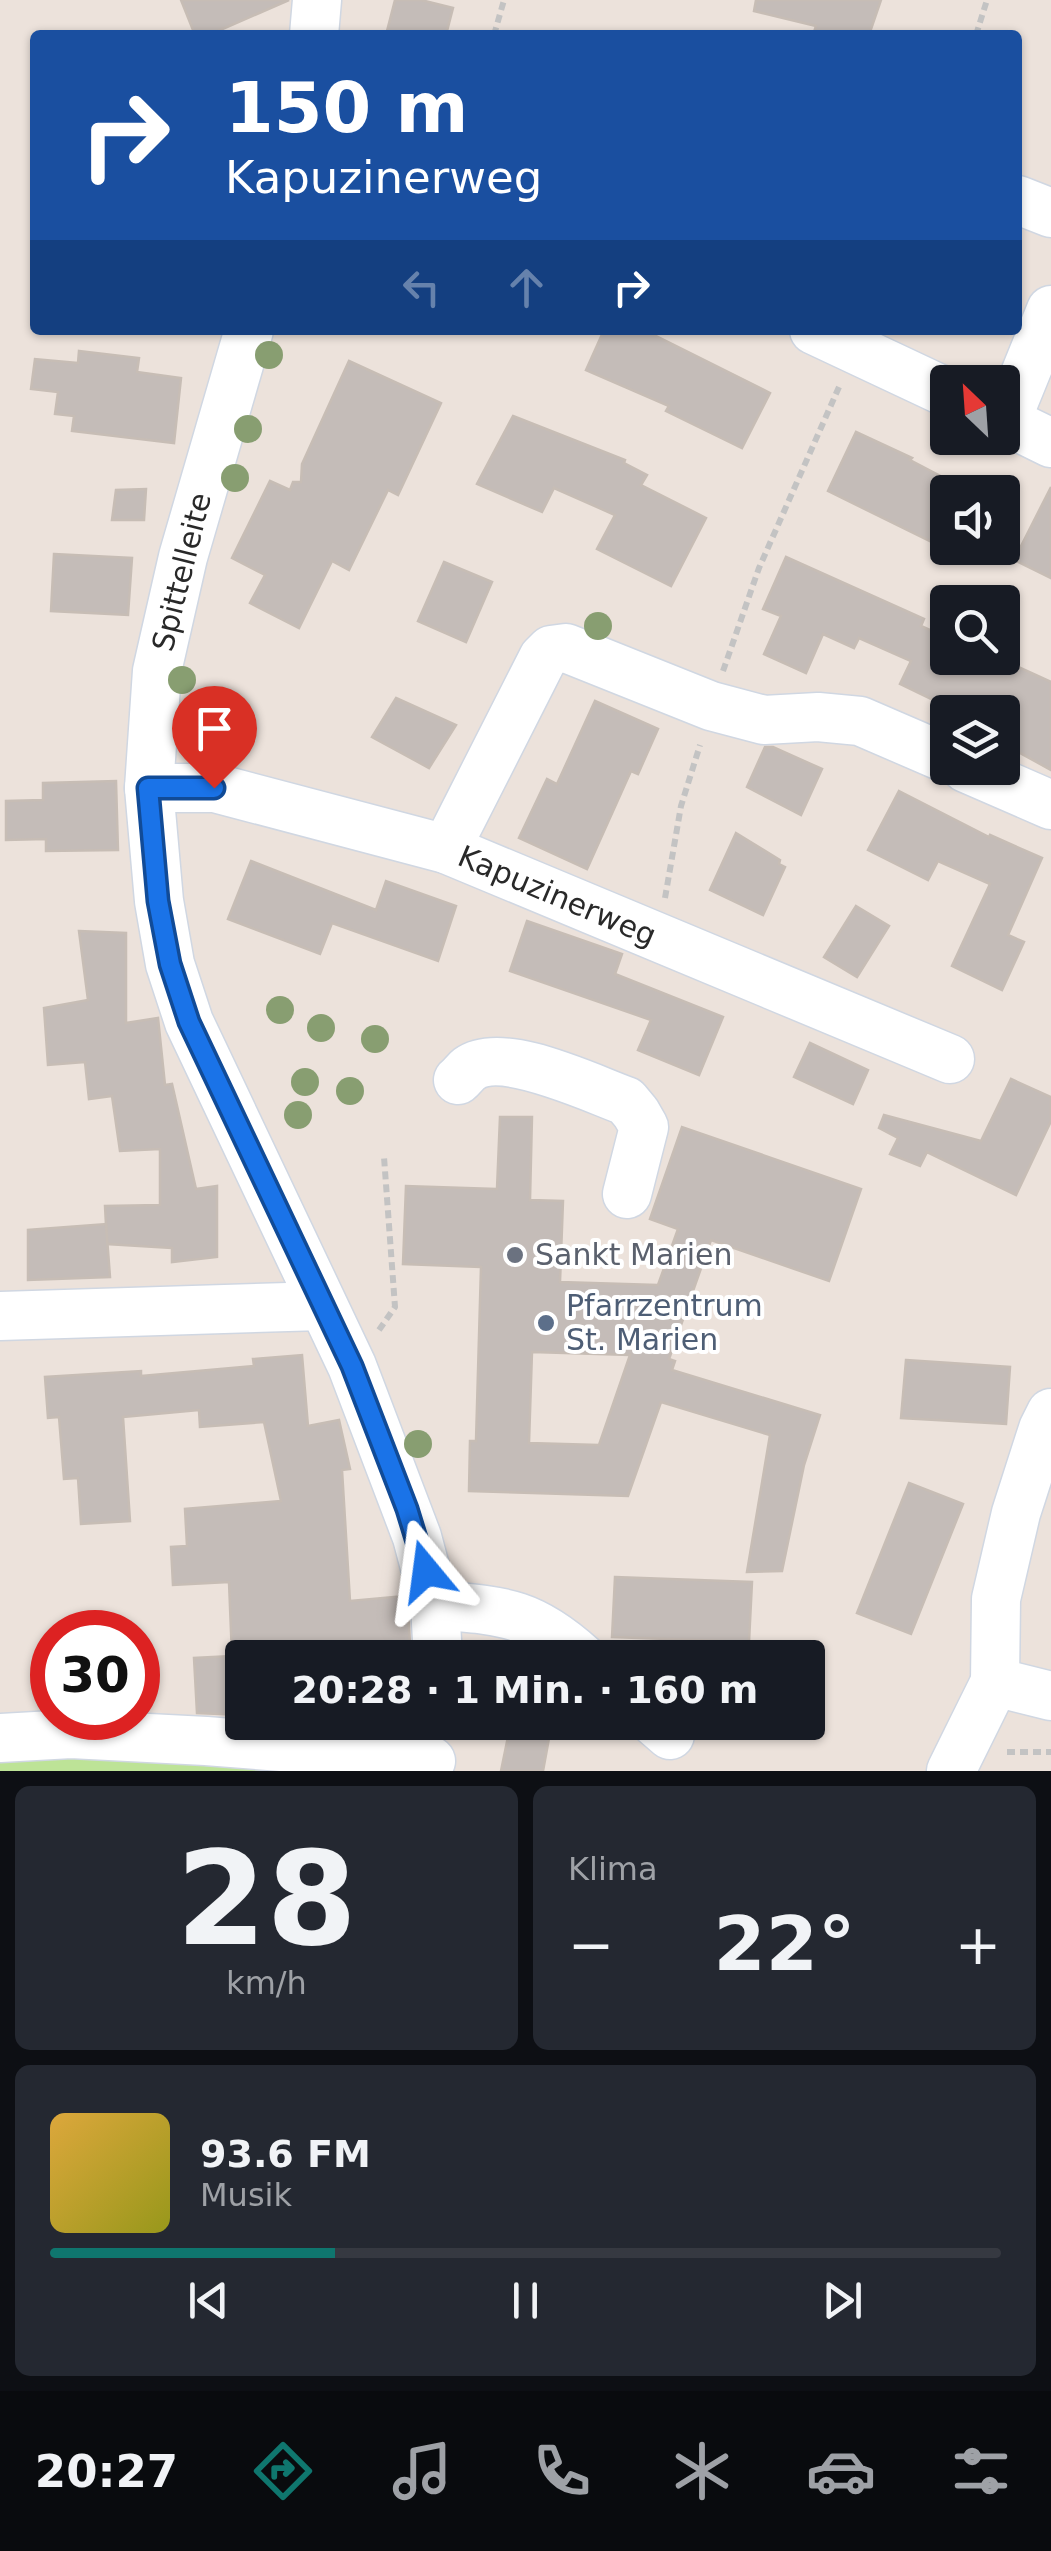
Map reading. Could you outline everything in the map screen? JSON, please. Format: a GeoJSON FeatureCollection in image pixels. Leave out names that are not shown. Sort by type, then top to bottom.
{"type":"FeatureCollection","features":[{"type":"Feature","properties":{"kind":"street"},"geometry":{"type":"LineString","coordinates":[[314,30],[317,0]]}},
{"type":"Feature","properties":{"kind":"street"},"geometry":{"type":"LineString","coordinates":[[1022,202],[1051,213]]}},
{"type":"Feature","properties":{"kind":"street"},"geometry":{"type":"LineString","coordinates":[[1020,383],[1051,310]]}},
{"type":"Feature","properties":{"kind":"street","name":"Spittelleite"},"geometry":{"type":"LineString","coordinates":[[248,335],[182,556],[157,671],[148,788],[158,901],[170,964],[189,1022],[352,1366],[417,1536],[435,1605],[437,1640]]}},
{"type":"Feature","properties":{"kind":"street"},"geometry":{"type":"LineString","coordinates":[[834,340],[930,385]]}},
{"type":"Feature","properties":{"kind":"street"},"geometry":{"type":"LineString","coordinates":[[1020,427],[1051,442]]}},
{"type":"Feature","properties":{"kind":"street"},"geometry":{"type":"LineString","coordinates":[[446,849],[542,658],[552,650],[566,648],[712,706],[764,720],[818,716],[860,720],[930,751]]}},
{"type":"Feature","properties":{"kind":"street"},"geometry":{"type":"LineString","coordinates":[[1005,785],[1051,805]]}},
{"type":"Feature","properties":{"kind":"street","name":"Kapuzinerweg"},"geometry":{"type":"LineString","coordinates":[[148,788],[214,788],[446,849],[950,1059]]}},
{"type":"Feature","properties":{"kind":"street"},"geometry":{"type":"LineString","coordinates":[[458,1080],[471,1067],[492,1062],[523,1063],[626,1101],[644,1127],[627,1194]]}},
{"type":"Feature","properties":{"kind":"street"},"geometry":{"type":"LineString","coordinates":[[0,1316],[322,1306]]}},
{"type":"Feature","properties":{"kind":"street"},"geometry":{"type":"LineString","coordinates":[[951,1771],[994,1682],[996,1599],[1016,1513],[1051,1412]]}},
{"type":"Feature","properties":{"kind":"street"},"geometry":{"type":"LineString","coordinates":[[435,1605],[492,1610],[527,1619],[562,1640]]}},
{"type":"Feature","properties":{"kind":"street"},"geometry":{"type":"LineString","coordinates":[[994,1682],[1051,1696]]}},
{"type":"Feature","properties":{"kind":"street"},"geometry":{"type":"LineString","coordinates":[[0,1738],[71,1734],[432,1751]]}},
{"type":"Feature","properties":{"kind":"path"},"geometry":{"type":"LineString","coordinates":[[495,30],[504,0]]}},
{"type":"Feature","properties":{"kind":"path"},"geometry":{"type":"LineString","coordinates":[[977,30],[986,0]]}},
{"type":"Feature","properties":{"kind":"path"},"geometry":{"type":"LineString","coordinates":[[658,939],[681,806],[834,340]]}},
{"type":"Feature","properties":{"kind":"path"},"geometry":{"type":"LineString","coordinates":[[352,1366],[395,1307],[384,1157]]}},
{"type":"Feature","properties":{"kind":"green space"},"geometry":{"type":"Polygon","coordinates":[[[0,1746],[396,1771],[0,1771],[0,1746]]]}},
{"type":"Feature","properties":{"kind":"building"},"geometry":{"type":"Polygon","coordinates":[[[181,0],[289,0],[220,30],[193,30],[181,0]]]}},
{"type":"Feature","properties":{"kind":"building"},"geometry":{"type":"Polygon","coordinates":[[[395,0],[421,0],[453,8],[447,30],[387,30],[395,0]]]}},
{"type":"Feature","properties":{"kind":"building"},"geometry":{"type":"Polygon","coordinates":[[[756,0],[881,0],[871,30],[815,30],[816,26],[754,11],[756,0]]]}},
{"type":"Feature","properties":{"kind":"building"},"geometry":{"type":"Polygon","coordinates":[[[602,335],[654,335],[770,393],[742,448],[666,411],[669,406],[586,370],[602,335]]]}},
{"type":"Feature","properties":{"kind":"building"},"geometry":{"type":"Polygon","coordinates":[[[79,351],[139,358],[137,372],[181,378],[174,443],[72,431],[74,416],[55,414],[58,392],[31,389],[35,359],[78,363],[79,351]]]}},
{"type":"Feature","properties":{"kind":"building"},"geometry":{"type":"Polygon","coordinates":[[[349,361],[441,403],[398,495],[388,490],[349,570],[332,561],[299,628],[250,603],[265,575],[232,558],[270,481],[290,490],[293,482],[301,482],[302,464],[349,361]]]}},
{"type":"Feature","properties":{"kind":"building"},"geometry":{"type":"Polygon","coordinates":[[[513,416],[625,460],[624,463],[647,475],[641,485],[706,518],[671,586],[597,549],[615,515],[554,488],[542,512],[477,484],[513,416]]]}},
{"type":"Feature","properties":{"kind":"building"},"geometry":{"type":"Polygon","coordinates":[[[856,432],[912,458],[938,475],[930,475],[930,541],[828,491],[856,432]]]}},
{"type":"Feature","properties":{"kind":"building"},"geometry":{"type":"Polygon","coordinates":[[[1051,487],[1051,578],[1020,563],[1020,548],[1051,487]]]}},
{"type":"Feature","properties":{"kind":"building"},"geometry":{"type":"Polygon","coordinates":[[[146,489],[144,520],[112,520],[116,490],[146,489]]]}},
{"type":"Feature","properties":{"kind":"building"},"geometry":{"type":"Polygon","coordinates":[[[54,554],[132,558],[128,615],[51,611],[54,554]]]}},
{"type":"Feature","properties":{"kind":"building"},"geometry":{"type":"Polygon","coordinates":[[[786,557],[924,619],[921,626],[930,630],[930,675],[1020,675],[1020,668],[1051,682],[1051,770],[1020,753],[1020,695],[930,695],[930,698],[900,684],[911,661],[859,638],[854,648],[823,634],[806,673],[764,654],[781,616],[763,609],[786,557]]]}},
{"type":"Feature","properties":{"kind":"building"},"geometry":{"type":"Polygon","coordinates":[[[444,562],[492,582],[466,642],[418,621],[444,562]]]}},
{"type":"Feature","properties":{"kind":"building"},"geometry":{"type":"Polygon","coordinates":[[[396,698],[456,725],[429,768],[372,737],[396,698]]]}},
{"type":"Feature","properties":{"kind":"building"},"geometry":{"type":"Polygon","coordinates":[[[595,701],[658,729],[638,774],[631,771],[587,869],[519,838],[547,779],[557,784],[595,701]]]}},
{"type":"Feature","properties":{"kind":"building"},"geometry":{"type":"Polygon","coordinates":[[[765,747],[822,769],[801,815],[747,787],[765,747]]]}},
{"type":"Feature","properties":{"kind":"building"},"geometry":{"type":"Polygon","coordinates":[[[116,781],[118,850],[46,851],[46,839],[6,840],[6,801],[43,800],[43,783],[116,781]]]}},
{"type":"Feature","properties":{"kind":"building"},"geometry":{"type":"Polygon","coordinates":[[[899,791],[989,837],[1042,858],[1008,935],[1024,942],[1002,990],[952,966],[990,884],[938,861],[928,880],[868,850],[899,791]]]}},
{"type":"Feature","properties":{"kind":"building"},"geometry":{"type":"Polygon","coordinates":[[[736,833],[785,867],[763,915],[710,890],[736,833]]]}},
{"type":"Feature","properties":{"kind":"building"},"geometry":{"type":"Polygon","coordinates":[[[251,861],[376,910],[386,881],[456,906],[438,961],[332,923],[320,954],[228,919],[251,861]]]}},
{"type":"Feature","properties":{"kind":"building"},"geometry":{"type":"Polygon","coordinates":[[[856,906],[889,926],[857,977],[824,957],[856,906]]]}},
{"type":"Feature","properties":{"kind":"building"},"geometry":{"type":"Polygon","coordinates":[[[527,921],[622,954],[615,974],[723,1017],[699,1075],[638,1050],[651,1020],[510,971],[527,921]]]}},
{"type":"Feature","properties":{"kind":"building"},"geometry":{"type":"Polygon","coordinates":[[[79,931],[126,933],[126,1023],[158,1018],[165,1085],[172,1084],[196,1189],[217,1186],[217,1257],[172,1262],[172,1248],[107,1244],[105,1206],[160,1205],[160,1149],[120,1151],[112,1096],[89,1099],[85,1062],[48,1065],[44,1008],[88,1000],[79,931]]]}},
{"type":"Feature","properties":{"kind":"building"},"geometry":{"type":"Polygon","coordinates":[[[810,1043],[868,1070],[853,1104],[794,1077],[810,1043]]]}},
{"type":"Feature","properties":{"kind":"building"},"geometry":{"type":"Polygon","coordinates":[[[1011,1079],[1051,1097],[1051,1121],[1016,1195],[927,1152],[920,1166],[890,1154],[898,1138],[879,1128],[884,1115],[981,1141],[1011,1079]]]}},
{"type":"Feature","properties":{"kind":"building"},"geometry":{"type":"Polygon","coordinates":[[[500,1117],[532,1117],[530,1200],[563,1201],[560,1282],[658,1285],[678,1229],[650,1219],[682,1127],[861,1189],[829,1281],[711,1240],[669,1359],[675,1361],[672,1370],[820,1415],[804,1465],[782,1571],[747,1572],[770,1435],[661,1402],[628,1496],[469,1491],[470,1441],[476,1441],[481,1267],[403,1264],[406,1186],[497,1189],[500,1117]],[[532,1352],[529,1443],[599,1445],[630,1355],[532,1352]]]}},
{"type":"Feature","properties":{"kind":"building"},"geometry":{"type":"Polygon","coordinates":[[[106,1224],[110,1277],[28,1280],[28,1230],[106,1224]]]}},
{"type":"Feature","properties":{"kind":"building"},"geometry":{"type":"Polygon","coordinates":[[[302,1355],[308,1426],[339,1420],[350,1469],[342,1470],[350,1601],[404,1596],[410,1640],[231,1640],[229,1582],[173,1585],[171,1547],[187,1546],[185,1509],[281,1501],[264,1422],[200,1427],[199,1410],[123,1417],[130,1521],[81,1524],[78,1478],[64,1479],[59,1417],[48,1418],[45,1377],[141,1371],[141,1376],[254,1366],[253,1359],[302,1355]]]}},
{"type":"Feature","properties":{"kind":"building"},"geometry":{"type":"Polygon","coordinates":[[[906,1360],[1010,1367],[1006,1424],[901,1418],[906,1360]]]}},
{"type":"Feature","properties":{"kind":"building"},"geometry":{"type":"Polygon","coordinates":[[[909,1483],[963,1504],[911,1634],[857,1613],[909,1483]]]}},
{"type":"Feature","properties":{"kind":"building"},"geometry":{"type":"Polygon","coordinates":[[[615,1577],[752,1582],[749,1640],[612,1637],[615,1577]]]}},
{"type":"Feature","properties":{"kind":"building"},"geometry":{"type":"Polygon","coordinates":[[[225,1656],[225,1714],[197,1713],[194,1658],[225,1656]]]}},
{"type":"Feature","properties":{"kind":"building"},"geometry":{"type":"Polygon","coordinates":[[[507,1740],[549,1740],[543,1771],[501,1771],[507,1740]]]}},
{"type":"Feature","properties":{"kind":"place","name":"Sankt Marien"},"geometry":{"type":"Point","coordinates":[515,1255]}},
{"type":"Feature","properties":{"kind":"place","name":"Pfarrzentrum St. Marien"},"geometry":{"type":"Point","coordinates":[546,1323]}},
{"type":"Feature","properties":{"kind":"route"},"geometry":{"type":"LineString","coordinates":[[214,788],[148,788],[158,901],[170,964],[189,1022],[352,1366],[417,1536],[426,1571]]}}]}
